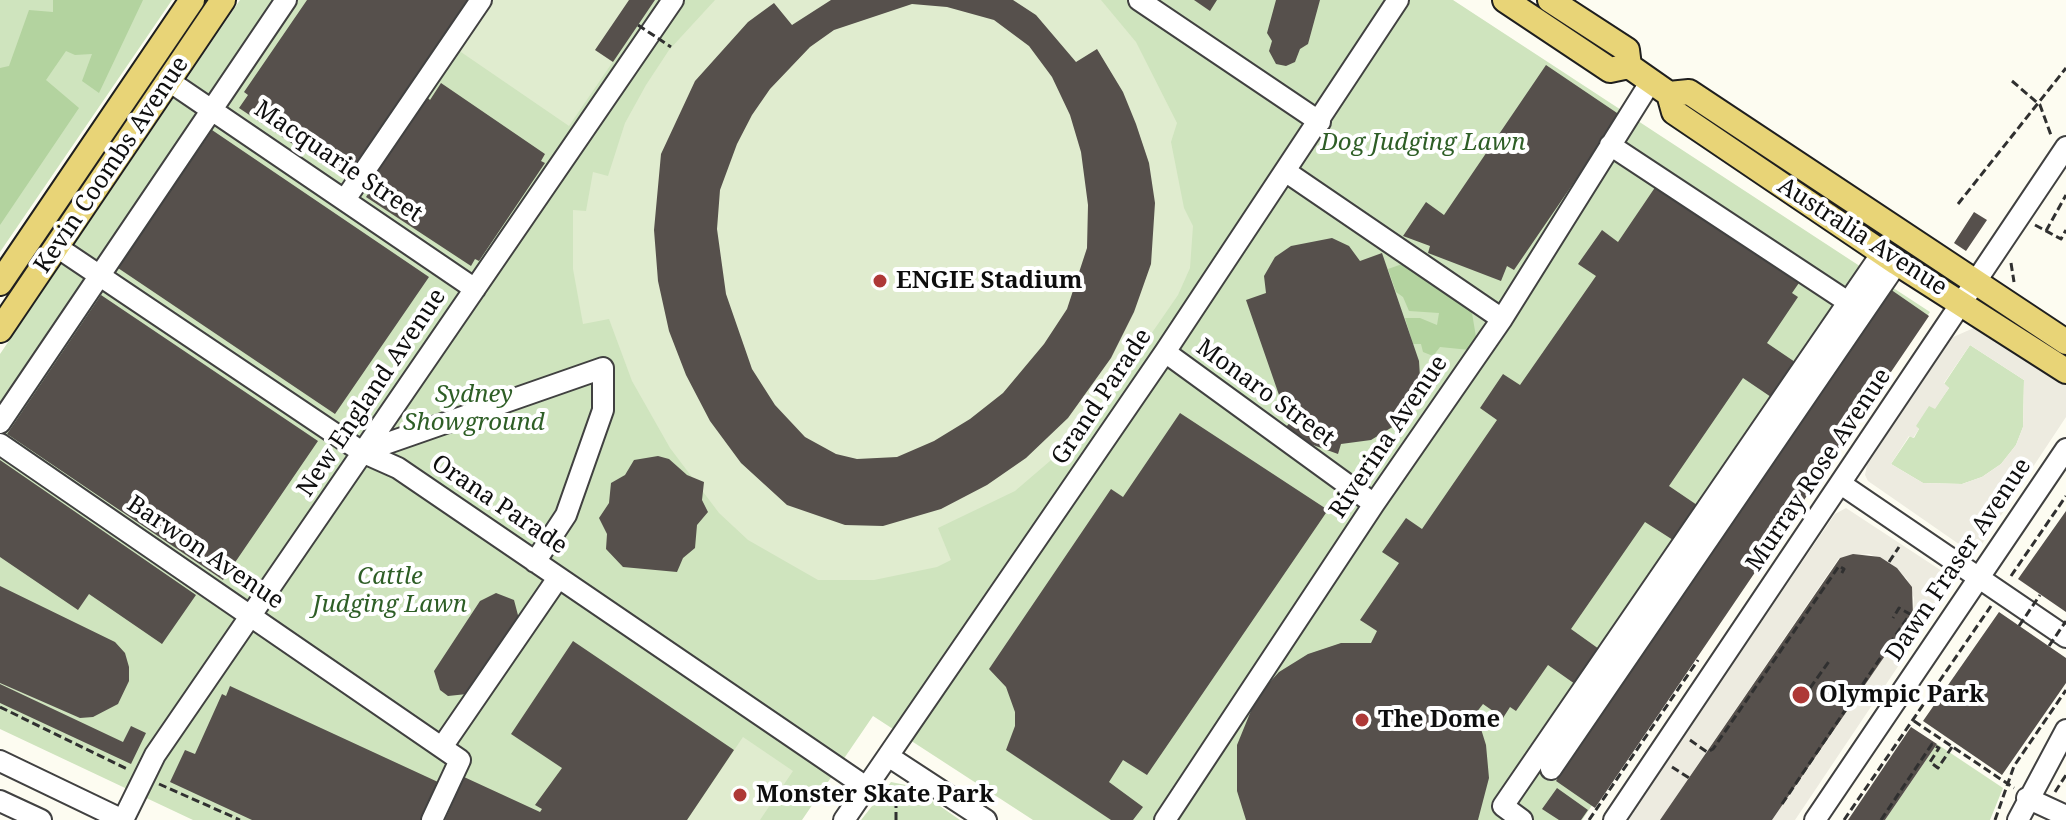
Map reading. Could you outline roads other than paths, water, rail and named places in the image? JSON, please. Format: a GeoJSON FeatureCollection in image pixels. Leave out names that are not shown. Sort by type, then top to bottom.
{"type":"FeatureCollection","features":[{"type":"Feature","properties":{"kind":"main road","name":"Kevin Coombs Avenue"},"geometry":{"type":"LineString","coordinates":[[0,283],[192,0]]}},
{"type":"Feature","properties":{"kind":"main road","name":"Kevin Coombs Avenue"},"geometry":{"type":"LineString","coordinates":[[0,330],[223,0]]}},
{"type":"Feature","properties":{"kind":"main road","name":"Australia Avenue"},"geometry":{"type":"LineString","coordinates":[[1505,0],[1610,70],[1629,66],[1660,87],[1689,92],[1969,292],[2066,371]]}},
{"type":"Feature","properties":{"kind":"main road","name":"Australia Avenue"},"geometry":{"type":"LineString","coordinates":[[1550,0],[1627,50],[1629,66]]}},
{"type":"Feature","properties":{"kind":"main road","name":"Australia Avenue"},"geometry":{"type":"LineString","coordinates":[[1660,87],[1674,112],[1890,258],[1969,292],[2066,342]]}},
{"type":"Feature","properties":{"kind":"main road"},"geometry":{"type":"LineString","coordinates":[[34,232],[57,247]]}},
{"type":"Feature","properties":{"kind":"street"},"geometry":{"type":"LineString","coordinates":[[0,423],[286,0]]}},
{"type":"Feature","properties":{"kind":"street"},"geometry":{"type":"LineString","coordinates":[[346,198],[481,0]]}},
{"type":"Feature","properties":{"kind":"street","name":"New England Avenue"},"geometry":{"type":"LineString","coordinates":[[123,820],[155,755],[673,0]]}},
{"type":"Feature","properties":{"kind":"street","name":"Grand Parade"},"geometry":{"type":"LineString","coordinates":[[844,820],[1165,352],[1398,0]]}},
{"type":"Feature","properties":{"kind":"street"},"geometry":{"type":"LineString","coordinates":[[1141,1],[1320,122]]}},
{"type":"Feature","properties":{"kind":"street","name":"Macquarie Street"},"geometry":{"type":"LineString","coordinates":[[169,81],[346,198],[475,289]]}},
{"type":"Feature","properties":{"kind":"street","name":"Riverina Avenue"},"geometry":{"type":"LineString","coordinates":[[1165,820],[1374,504],[1502,319],[1610,145],[1660,87]]}},
{"type":"Feature","properties":{"kind":"street"},"geometry":{"type":"LineString","coordinates":[[1610,145],[1848,302]]}},
{"type":"Feature","properties":{"kind":"street","name":"Murray Rose Avenue"},"geometry":{"type":"LineString","coordinates":[[1606,812],[1658,757],[2066,147]]}},
{"type":"Feature","properties":{"kind":"street"},"geometry":{"type":"LineString","coordinates":[[1285,171],[1502,319]]}},
{"type":"Feature","properties":{"kind":"street","name":"Orana Parade"},"geometry":{"type":"LineString","coordinates":[[57,247],[362,452],[398,468],[866,787]]}},
{"type":"Feature","properties":{"kind":"street"},"geometry":{"type":"LineString","coordinates":[[1522,820],[1503,806],[1848,302],[1890,258]]}},
{"type":"Feature","properties":{"kind":"street"},"geometry":{"type":"LineString","coordinates":[[1551,769],[1890,258]]}},
{"type":"Feature","properties":{"kind":"street","name":"Monaro Street"},"geometry":{"type":"LineString","coordinates":[[1165,352],[1374,504]]}},
{"type":"Feature","properties":{"kind":"street"},"geometry":{"type":"LineString","coordinates":[[362,452],[603,368],[603,410],[566,515],[535,562]]}},
{"type":"Feature","properties":{"kind":"street","name":"Barwon Avenue"},"geometry":{"type":"LineString","coordinates":[[0,444],[460,760],[432,820]]}},
{"type":"Feature","properties":{"kind":"street","name":"Dawn Fraser Avenue"},"geometry":{"type":"LineString","coordinates":[[1815,820],[2066,449]]}},
{"type":"Feature","properties":{"kind":"street"},"geometry":{"type":"LineString","coordinates":[[1841,484],[1979,578],[2057,642]]}},
{"type":"Feature","properties":{"kind":"street"},"geometry":{"type":"LineString","coordinates":[[442,747],[558,578]]}},
{"type":"Feature","properties":{"kind":"street"},"geometry":{"type":"LineString","coordinates":[[2018,820],[2027,798],[2066,730]]}},
{"type":"Feature","properties":{"kind":"street"},"geometry":{"type":"LineString","coordinates":[[888,756],[986,820]]}},
{"type":"Feature","properties":{"kind":"street"},"geometry":{"type":"LineString","coordinates":[[0,761],[123,820]]}},
{"type":"Feature","properties":{"kind":"street"},"geometry":{"type":"LineString","coordinates":[[2027,798],[2066,816]]}},
{"type":"Feature","properties":{"kind":"street"},"geometry":{"type":"LineString","coordinates":[[0,801],[41,820]]}},
{"type":"Feature","properties":{"kind":"place","name":"ENGIE Stadium"},"geometry":{"type":"Point","coordinates":[880,281]}},
{"type":"Feature","properties":{"kind":"place","name":"Olympic Park"},"geometry":{"type":"Point","coordinates":[1801,695]}},
{"type":"Feature","properties":{"kind":"place","name":"The Dome"},"geometry":{"type":"Point","coordinates":[1362,720]}},
{"type":"Feature","properties":{"kind":"place","name":"Monster Skate Park"},"geometry":{"type":"Point","coordinates":[740,795]}},
{"type":"Feature","properties":{"kind":"park label","name":"Dog Judging Lawn"},"geometry":{"type":"Point","coordinates":[1423,143]}},
{"type":"Feature","properties":{"kind":"park label","name":"Sydney Showground"},"geometry":{"type":"Point","coordinates":[474,409]}},
{"type":"Feature","properties":{"kind":"park label","name":"Cattle Judging Lawn"},"geometry":{"type":"Point","coordinates":[390,591]}}]}
